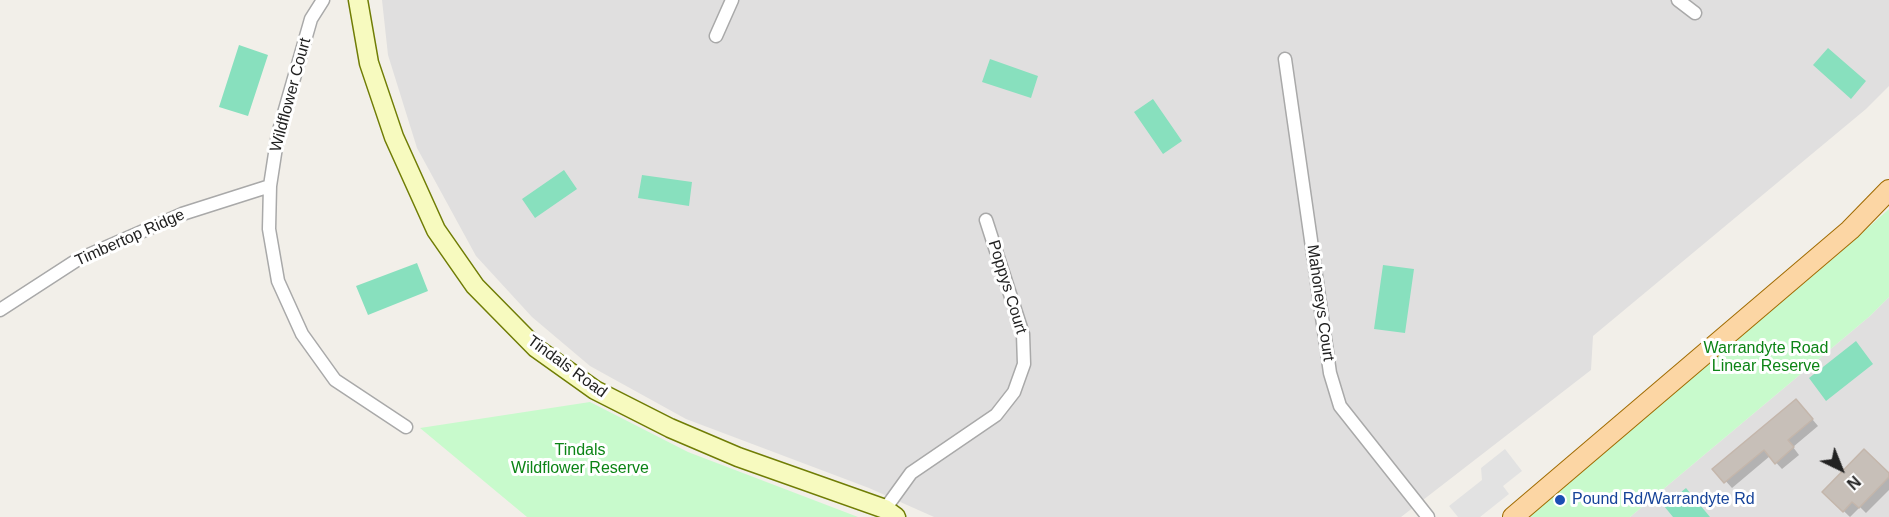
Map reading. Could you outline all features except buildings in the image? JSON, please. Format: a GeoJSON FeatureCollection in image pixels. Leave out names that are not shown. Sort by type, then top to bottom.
{"type":"FeatureCollection","features":[{"type":"Feature","properties":{"kind":"main road","name":"Tindals Road"},"geometry":{"type":"LineString","coordinates":[[358,0],[369,63],[394,137],[436,230],[475,286],[536,348],[595,390],[670,428],[738,457],[890,513]]}},
{"type":"Feature","properties":{"kind":"main road"},"geometry":{"type":"LineString","coordinates":[[1513,517],[1851,230],[1889,190]]}},
{"type":"Feature","properties":{"kind":"street","name":"Wildflower Court"},"geometry":{"type":"LineString","coordinates":[[323,0],[311,19],[278,134],[270,186],[269,229],[278,281],[302,334],[334,380],[406,427]]}},
{"type":"Feature","properties":{"kind":"street"},"geometry":{"type":"LineString","coordinates":[[716,36],[732,0]]}},
{"type":"Feature","properties":{"kind":"street"},"geometry":{"type":"LineString","coordinates":[[1678,0],[1695,14]]}},
{"type":"Feature","properties":{"kind":"street","name":"Mahoneys Court"},"geometry":{"type":"LineString","coordinates":[[1285,59],[1330,373],[1340,406],[1428,517]]}},
{"type":"Feature","properties":{"kind":"street","name":"Timbertop Ridge"},"geometry":{"type":"LineString","coordinates":[[0,310],[77,260],[182,214],[270,186]]}},
{"type":"Feature","properties":{"kind":"street","name":"Poppys Court"},"geometry":{"type":"LineString","coordinates":[[890,513],[911,473],[996,415],[1014,392],[1024,364],[1023,334],[986,220]]}},
{"type":"Feature","properties":{"kind":"shaded area"},"geometry":{"type":"Polygon","coordinates":[[[382,0],[1889,0],[1889,86],[1866,109],[1593,336],[1591,370],[1401,517],[934,517],[869,488],[686,419],[590,366],[532,317],[476,256],[417,148],[388,55],[382,0]]]}},
{"type":"Feature","properties":{"kind":"shaded area"},"geometry":{"type":"Polygon","coordinates":[[[1889,297],[1889,517],[1630,517],[1870,316],[1889,297]]]}},
{"type":"Feature","properties":{"kind":"shaded area"},"geometry":{"type":"Polygon","coordinates":[[[1505,449],[1522,471],[1503,486],[1509,494],[1480,517],[1458,517],[1449,506],[1482,480],[1481,468],[1505,449]]]}},
{"type":"Feature","properties":{"kind":"green space"},"geometry":{"type":"Polygon","coordinates":[[[239,45],[268,55],[248,116],[219,107],[239,45]]]}},
{"type":"Feature","properties":{"kind":"green space"},"geometry":{"type":"Polygon","coordinates":[[[1828,48],[1866,81],[1851,99],[1813,65],[1828,48]]]}},
{"type":"Feature","properties":{"kind":"green space"},"geometry":{"type":"Polygon","coordinates":[[[990,59],[1038,76],[1031,98],[982,82],[990,59]]]}},
{"type":"Feature","properties":{"kind":"green space"},"geometry":{"type":"Polygon","coordinates":[[[1153,99],[1182,141],[1163,154],[1134,112],[1153,99]]]}},
{"type":"Feature","properties":{"kind":"green space"},"geometry":{"type":"Polygon","coordinates":[[[564,170],[577,189],[535,218],[522,199],[564,170]]]}},
{"type":"Feature","properties":{"kind":"green space"},"geometry":{"type":"Polygon","coordinates":[[[642,175],[692,182],[689,206],[638,198],[642,175]]]}},
{"type":"Feature","properties":{"kind":"green space","name":"Warrandyte Road Linear Reserve"},"geometry":{"type":"Polygon","coordinates":[[[1889,209],[1889,297],[1870,316],[1630,517],[1527,517],[1835,257],[1889,209]]]}},
{"type":"Feature","properties":{"kind":"green space"},"geometry":{"type":"Polygon","coordinates":[[[417,263],[428,291],[368,315],[356,286],[417,263]]]}},
{"type":"Feature","properties":{"kind":"green space"},"geometry":{"type":"Polygon","coordinates":[[[1383,265],[1414,269],[1405,333],[1374,329],[1383,265]]]}},
{"type":"Feature","properties":{"kind":"green space"},"geometry":{"type":"Polygon","coordinates":[[[1856,341],[1873,364],[1826,401],[1809,378],[1856,341]]]}},
{"type":"Feature","properties":{"kind":"green space","name":"Tindals Wildflower Reserve"},"geometry":{"type":"Polygon","coordinates":[[[590,402],[688,452],[858,517],[527,517],[420,428],[590,402]]]}},
{"type":"Feature","properties":{"kind":"green space"},"geometry":{"type":"Polygon","coordinates":[[[1686,488],[1710,517],[1673,517],[1664,506],[1686,488]]]}},
{"type":"Feature","properties":{"kind":"place","name":"Pound Rd/Warrandyte Rd"},"geometry":{"type":"Point","coordinates":[1560,500]}}]}
